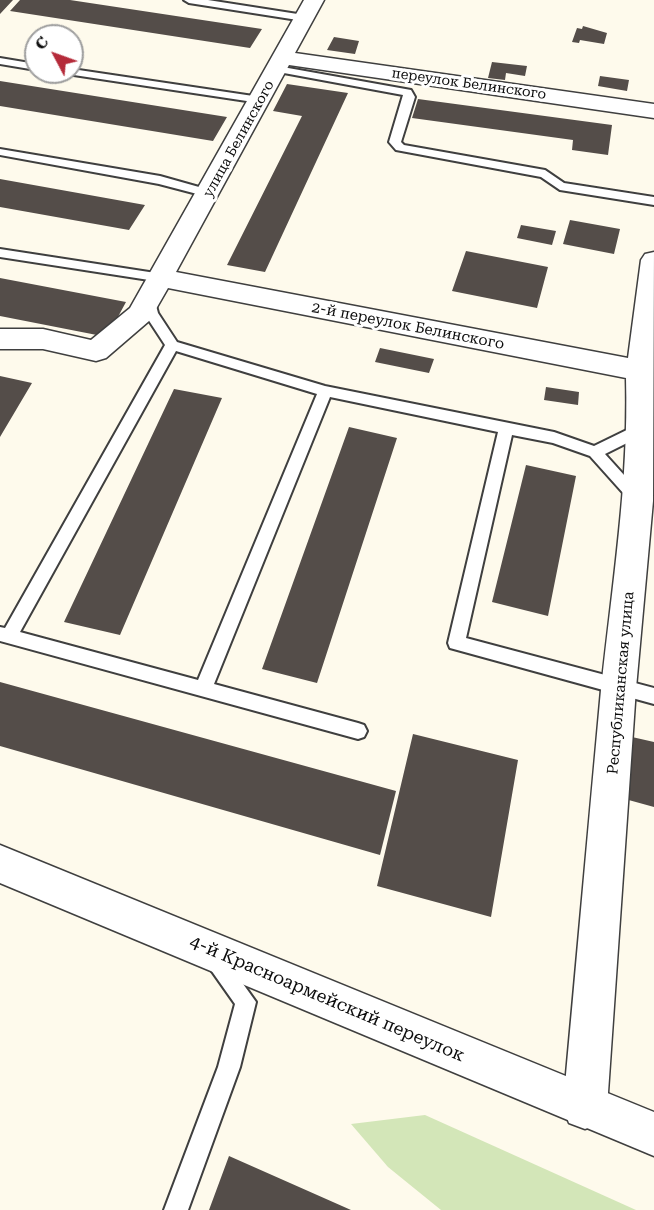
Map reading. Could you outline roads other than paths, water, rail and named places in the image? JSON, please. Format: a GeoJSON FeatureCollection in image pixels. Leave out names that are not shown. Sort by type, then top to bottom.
{"type":"FeatureCollection","features":[{"type":"Feature","properties":{"kind":"street","name":"улица Белинского"},"geometry":{"type":"LineString","coordinates":[[0,339],[43,339],[96,351],[140,314],[191,226],[309,9]]}},
{"type":"Feature","properties":{"kind":"street","name":"переулок Белинского"},"geometry":{"type":"LineString","coordinates":[[280,63],[654,111]]}},
{"type":"Feature","properties":{"kind":"street","name":"Республиканская улица"},"geometry":{"type":"LineString","coordinates":[[585,1107],[619,688],[638,501],[654,260]]}},
{"type":"Feature","properties":{"kind":"street","name":"2-й переулок Белинского"},"geometry":{"type":"LineString","coordinates":[[155,290],[647,371]]}},
{"type":"Feature","properties":{"kind":"street","name":"4-й Красноармейский переулок"},"geometry":{"type":"LineString","coordinates":[[0,864],[654,1134]]}},
{"type":"Feature","properties":{"kind":"lane"},"geometry":{"type":"LineString","coordinates":[[189,0],[309,9]]}},
{"type":"Feature","properties":{"kind":"lane"},"geometry":{"type":"LineString","coordinates":[[0,61],[24,65]]}},
{"type":"Feature","properties":{"kind":"lane"},"geometry":{"type":"LineString","coordinates":[[280,63],[407,92],[410,97],[395,142],[400,148],[546,174],[560,186],[654,201]]}},
{"type":"Feature","properties":{"kind":"lane"},"geometry":{"type":"LineString","coordinates":[[84,74],[260,100]]}},
{"type":"Feature","properties":{"kind":"lane"},"geometry":{"type":"LineString","coordinates":[[0,152],[160,180],[201,191],[218,177]]}},
{"type":"Feature","properties":{"kind":"lane"},"geometry":{"type":"LineString","coordinates":[[160,180],[194,202],[191,226]]}},
{"type":"Feature","properties":{"kind":"lane"},"geometry":{"type":"LineString","coordinates":[[0,253],[155,290],[151,313],[172,345],[325,391],[554,438],[596,452],[638,501]]}},
{"type":"Feature","properties":{"kind":"lane"},"geometry":{"type":"LineString","coordinates":[[172,345],[4,635],[204,687],[358,731]]}},
{"type":"Feature","properties":{"kind":"lane"},"geometry":{"type":"LineString","coordinates":[[204,687],[325,391]]}},
{"type":"Feature","properties":{"kind":"lane"},"geometry":{"type":"LineString","coordinates":[[506,429],[456,643],[654,696]]}},
{"type":"Feature","properties":{"kind":"lane"},"geometry":{"type":"LineString","coordinates":[[596,452],[642,429]]}},
{"type":"Feature","properties":{"kind":"lane"},"geometry":{"type":"LineString","coordinates":[[176,1210],[229,1067],[246,1002],[207,949]]}}]}
